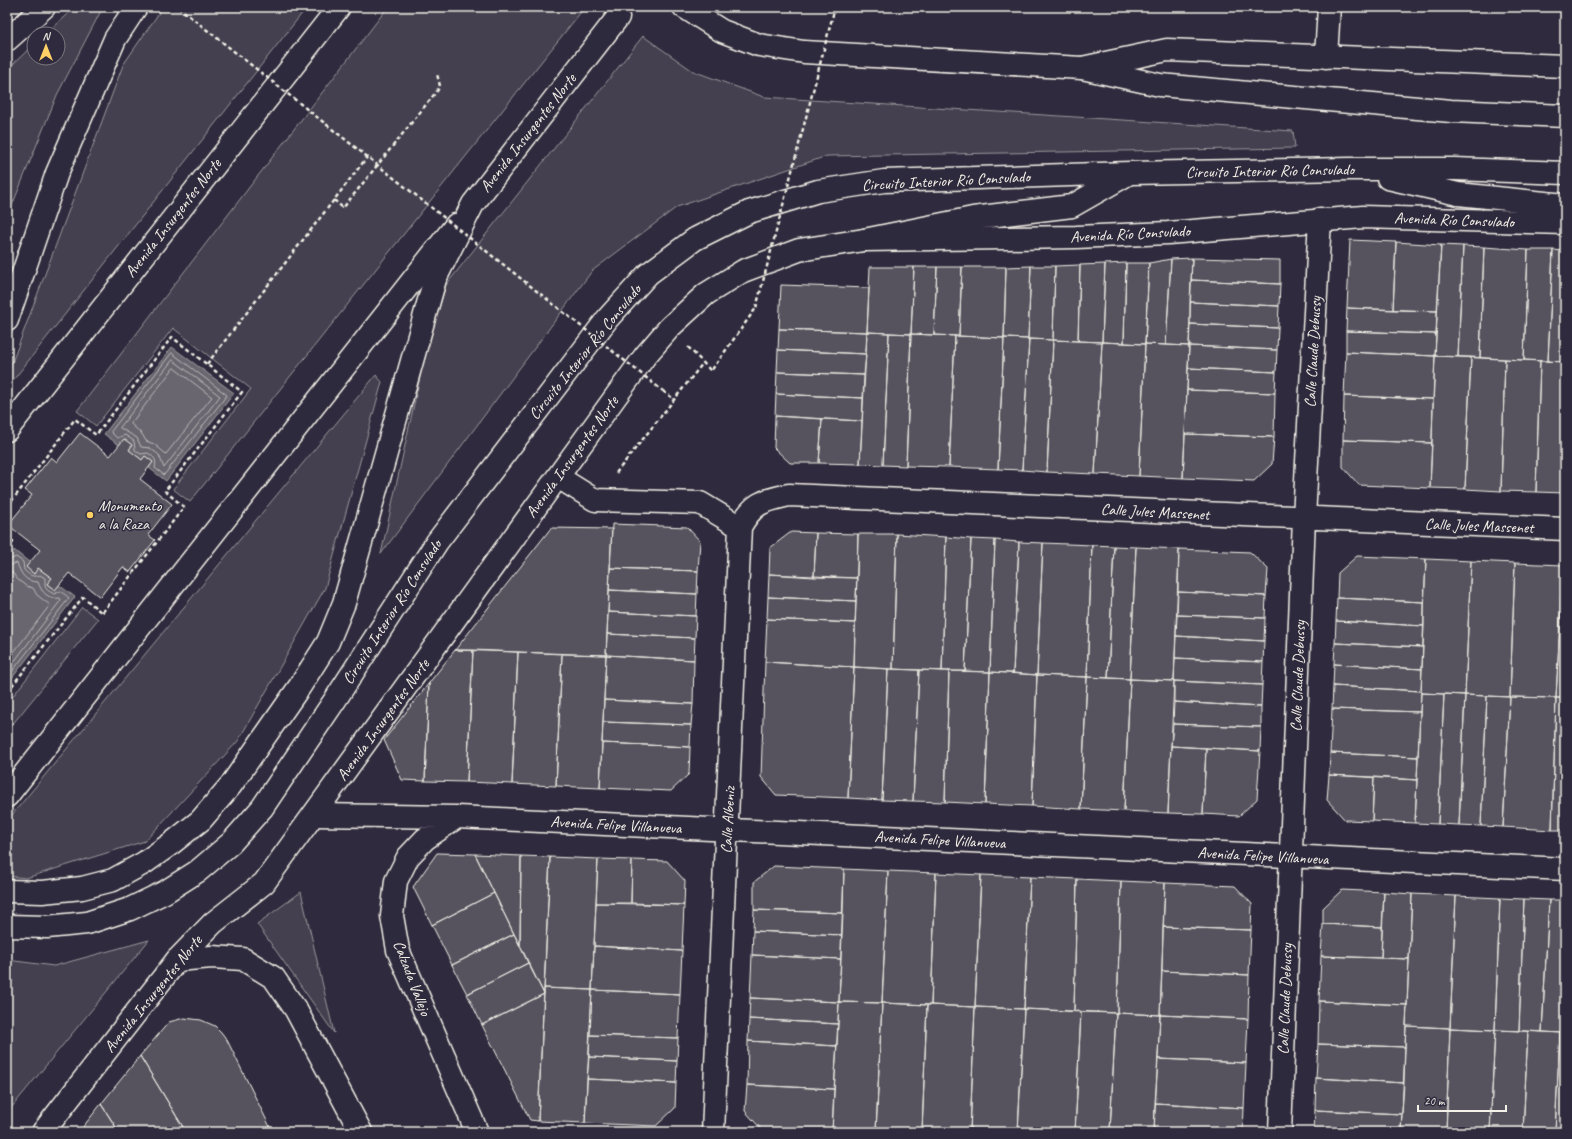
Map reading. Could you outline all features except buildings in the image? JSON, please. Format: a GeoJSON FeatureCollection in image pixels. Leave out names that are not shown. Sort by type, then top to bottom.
{"type":"FeatureCollection","features":[{"type":"Feature","properties":{"kind":"main road"},"geometry":{"type":"LineString","coordinates":[[7,40],[44,7]]}},
{"type":"Feature","properties":{"kind":"main road"},"geometry":{"type":"LineString","coordinates":[[7,320],[56,173],[115,39],[136,7]]}},
{"type":"Feature","properties":{"kind":"main road","name":"Avenida Insurgentes Norte"},"geometry":{"type":"LineString","coordinates":[[7,430],[340,7]]}},
{"type":"Feature","properties":{"kind":"main road"},"geometry":{"type":"LineString","coordinates":[[684,7],[722,31],[759,45],[804,52],[1082,68],[1160,85],[1451,111],[1565,116]]}},
{"type":"Feature","properties":{"kind":"main road"},"geometry":{"type":"LineString","coordinates":[[1326,57],[1329,7]]}},
{"type":"Feature","properties":{"kind":"main road","name":"Avenida Insurgentes Norte"},"geometry":{"type":"LineString","coordinates":[[7,796],[473,204],[618,17]]}},
{"type":"Feature","properties":{"kind":"main road"},"geometry":{"type":"LineString","coordinates":[[1082,68],[1167,50],[1565,66]]}},
{"type":"Feature","properties":{"kind":"main road"},"geometry":{"type":"LineString","coordinates":[[1350,169],[1458,194],[1565,205]]}},
{"type":"Feature","properties":{"kind":"main road","name":"Circuito Interior Río Consulado"},"geometry":{"type":"LineString","coordinates":[[7,926],[47,927],[87,922],[130,909],[165,892],[198,871],[232,844],[262,808],[335,700],[441,536],[608,318],[648,274],[695,239],[749,212],[818,191],[877,182],[1130,173],[1350,169],[1454,169],[1565,174]]}},
{"type":"Feature","properties":{"kind":"main road"},"geometry":{"type":"LineString","coordinates":[[864,240],[973,218],[1072,206],[1130,173]]}},
{"type":"Feature","properties":{"kind":"main road"},"geometry":{"type":"LineString","coordinates":[[7,892],[42,892],[82,888],[112,880],[144,862],[172,843],[201,820],[231,785],[300,686],[328,642],[344,603],[435,279],[473,204]]}},
{"type":"Feature","properties":{"kind":"main road","name":"Avenida Río Consulado"},"geometry":{"type":"LineString","coordinates":[[706,294],[743,271],[799,250],[864,240],[1076,237],[1168,233],[1320,219],[1363,217],[1565,223]]}},
{"type":"Feature","properties":{"kind":"main road","name":"Calle Claude Debussy"},"geometry":{"type":"LineString","coordinates":[[1280,1132],[1292,857],[1304,518],[1320,219]]}},
{"type":"Feature","properties":{"kind":"main road","name":"Avenida Insurgentes Norte"},"geometry":{"type":"LineString","coordinates":[[43,1132],[177,960],[212,923],[264,882],[645,356],[670,327],[706,294]]}},
{"type":"Feature","properties":{"kind":"main road"},"geometry":{"type":"LineString","coordinates":[[558,477],[595,500],[700,503],[745,519]]}},
{"type":"Feature","properties":{"kind":"main road","name":"Calle Jules Massenet"},"geometry":{"type":"LineString","coordinates":[[745,519],[767,500],[789,496],[1565,529]]}},
{"type":"Feature","properties":{"kind":"main road","name":"Calle Albeniz"},"geometry":{"type":"LineString","coordinates":[[713,1132],[727,830],[745,519]]}},
{"type":"Feature","properties":{"kind":"main road","name":"Avenida Felipe Villanueva"},"geometry":{"type":"LineString","coordinates":[[314,815],[457,817],[1565,869]]}},
{"type":"Feature","properties":{"kind":"main road","name":"Calzada Vallejo"},"geometry":{"type":"LineString","coordinates":[[457,817],[424,839],[408,857],[396,881],[392,916],[398,950],[477,1132]]}},
{"type":"Feature","properties":{"kind":"main road"},"geometry":{"type":"LineString","coordinates":[[177,960],[212,957],[243,959],[274,978],[296,1010],[361,1132]]}},
{"type":"Feature","properties":{"kind":"path"},"geometry":{"type":"LineString","coordinates":[[178,7],[368,156],[674,400]]}},
{"type":"Feature","properties":{"kind":"path"},"geometry":{"type":"LineString","coordinates":[[670,327],[711,370],[756,308],[835,7]]}},
{"type":"Feature","properties":{"kind":"path"},"geometry":{"type":"LineString","coordinates":[[334,200],[343,208],[438,91],[440,86],[437,74]]}},
{"type":"Feature","properties":{"kind":"path"},"geometry":{"type":"LineString","coordinates":[[207,364],[368,156]]}},
{"type":"Feature","properties":{"kind":"path"},"geometry":{"type":"LineString","coordinates":[[7,507],[76,419],[96,435],[172,337],[242,392],[165,491],[184,507],[102,613],[83,597],[7,692]]}},
{"type":"Feature","properties":{"kind":"path"},"geometry":{"type":"LineString","coordinates":[[595,500],[703,363]]}},
{"type":"Feature","properties":{"kind":"path"},"geometry":{"type":"LineString","coordinates":[[7,537],[14,542],[7,550]]}},
{"type":"Feature","properties":{"kind":"shaded area"},"geometry":{"type":"Polygon","coordinates":[[[75,7],[103,7],[57,95],[7,218],[7,70],[26,52],[26,66],[66,66],[66,26],[54,26],[75,7]]]}},
{"type":"Feature","properties":{"kind":"shaded area"},"geometry":{"type":"Polygon","coordinates":[[[163,7],[307,7],[7,388],[7,376],[123,65],[163,7]]]}},
{"type":"Feature","properties":{"kind":"shaded area"},"geometry":{"type":"Polygon","coordinates":[[[388,7],[585,7],[190,502],[173,489],[251,389],[173,328],[96,426],[77,411],[388,7]]]}},
{"type":"Feature","properties":{"kind":"shaded area"},"geometry":{"type":"Polygon","coordinates":[[[643,36],[693,71],[764,97],[1293,131],[1295,148],[827,156],[677,207],[592,271],[381,554],[424,359],[446,285],[643,36]]]}},
{"type":"Feature","properties":{"kind":"shaded area"},"geometry":{"type":"Polygon","coordinates":[[[376,375],[382,382],[325,588],[238,741],[145,841],[26,878],[7,876],[7,821],[376,375]]]}},
{"type":"Feature","properties":{"kind":"shaded area"},"geometry":{"type":"Polygon","coordinates":[[[82,607],[98,619],[7,731],[7,700],[9,701],[82,607]]]}},
{"type":"Feature","properties":{"kind":"shaded area"},"geometry":{"type":"Polygon","coordinates":[[[301,892],[334,1033],[257,924],[301,892]]]}},
{"type":"Feature","properties":{"kind":"shaded area"},"geometry":{"type":"Polygon","coordinates":[[[149,940],[7,1113],[7,960],[54,966],[149,940]]]}},
{"type":"Feature","properties":{"kind":"water"},"geometry":{"type":"Polygon","coordinates":[[[172,347],[234,393],[166,481],[149,468],[153,462],[145,456],[142,460],[129,450],[132,445],[124,439],[119,445],[104,434],[172,347]]]}},
{"type":"Feature","properties":{"kind":"water"},"geometry":{"type":"Polygon","coordinates":[[[14,550],[30,563],[34,573],[38,568],[52,578],[47,584],[55,590],[59,585],[75,597],[9,682],[7,681],[7,559],[14,550]]]}},
{"type":"Feature","properties":{"kind":"place","name":"Monumento a la Raza"},"geometry":{"type":"Point","coordinates":[90,515]}}]}
